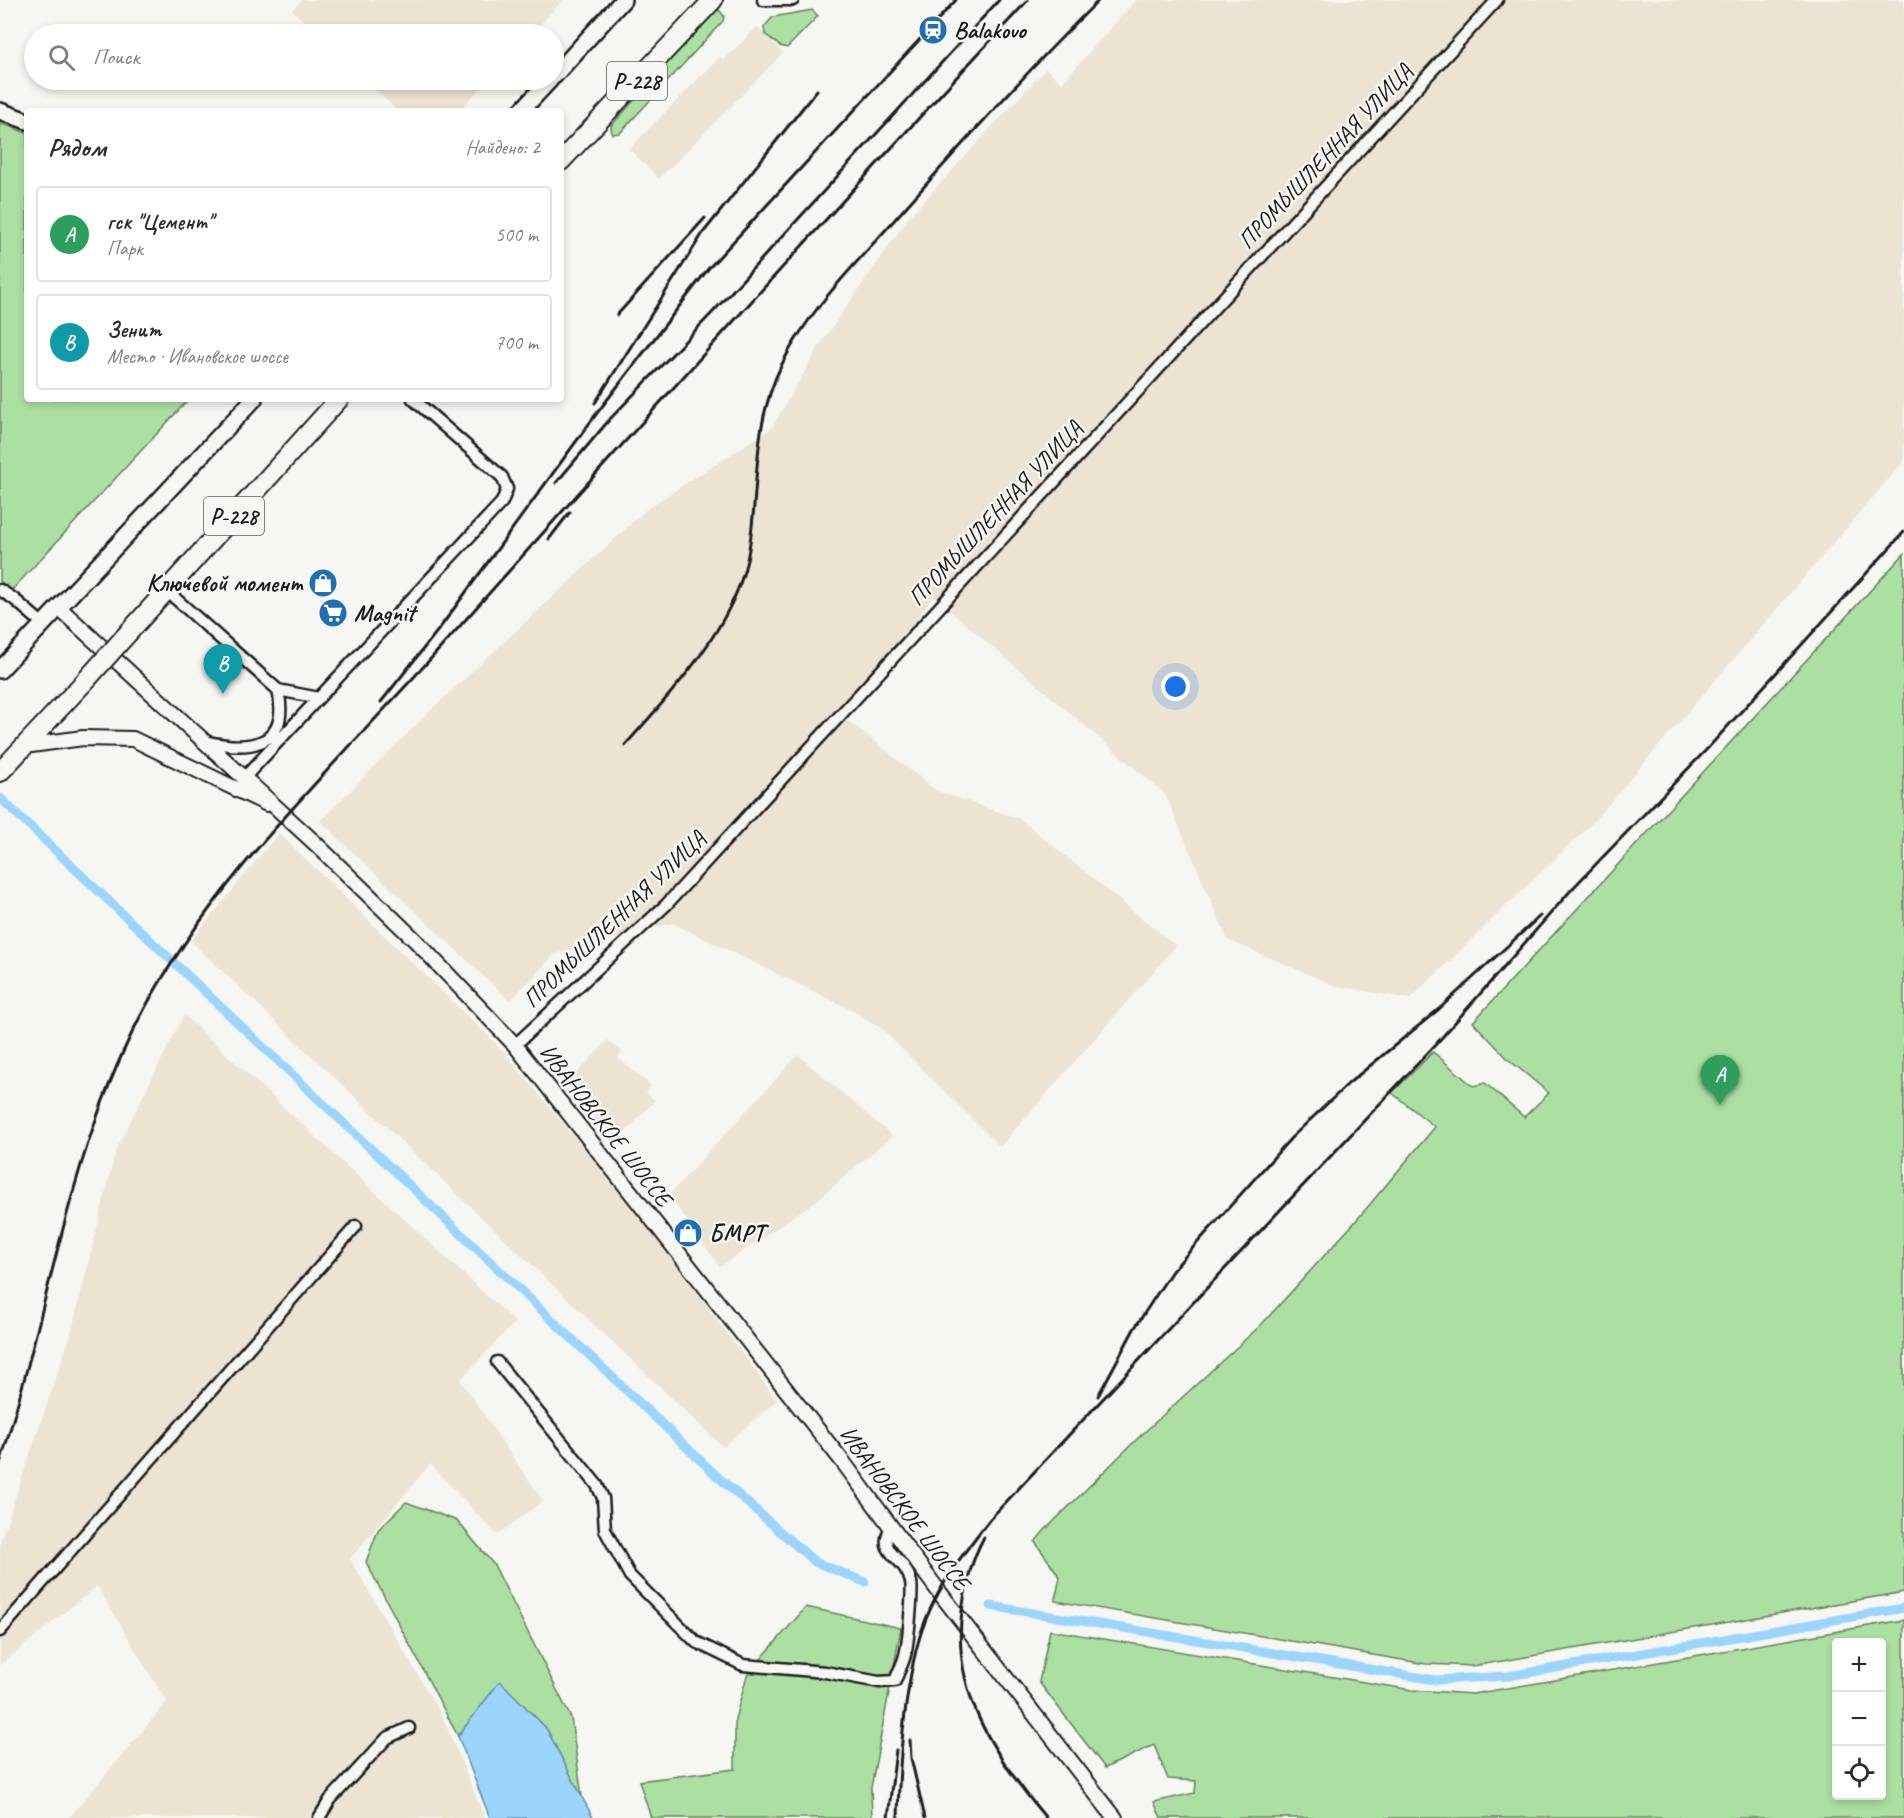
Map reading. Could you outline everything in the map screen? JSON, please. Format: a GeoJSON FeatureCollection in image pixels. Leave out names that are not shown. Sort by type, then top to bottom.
{"type":"FeatureCollection","features":[{"type":"Feature","properties":{"kind":"highway","name":"Р-228"},"geometry":{"type":"LineString","coordinates":[[564,158],[713,0]]}},
{"type":"Feature","properties":{"kind":"highway","name":"Р-228"},"geometry":{"type":"LineString","coordinates":[[3,769],[336,402]]}},
{"type":"Feature","properties":{"kind":"main road"},"geometry":{"type":"LineString","coordinates":[[564,65],[623,0]]}},
{"type":"Feature","properties":{"kind":"main road"},"geometry":{"type":"LineString","coordinates":[[524,108],[541,90]]}},
{"type":"Feature","properties":{"kind":"main road"},"geometry":{"type":"LineString","coordinates":[[0,111],[24,120]]}},
{"type":"Feature","properties":{"kind":"main road"},"geometry":{"type":"LineString","coordinates":[[0,670],[251,402]]}},
{"type":"Feature","properties":{"kind":"street"},"geometry":{"type":"LineString","coordinates":[[763,0],[793,0]]}},
{"type":"Feature","properties":{"kind":"street","name":"ПРОМЫШЛЕННАЯ УЛИЦА"},"geometry":{"type":"LineString","coordinates":[[515,1045],[666,905],[880,669],[1497,0]]}},
{"type":"Feature","properties":{"kind":"street"},"geometry":{"type":"LineString","coordinates":[[244,778],[502,502],[507,489],[502,477],[416,402]]}},
{"type":"Feature","properties":{"kind":"street"},"geometry":{"type":"LineString","coordinates":[[0,590],[43,624]]}},
{"type":"Feature","properties":{"kind":"street"},"geometry":{"type":"LineString","coordinates":[[167,591],[278,690],[319,698]]}},
{"type":"Feature","properties":{"kind":"street","name":"ИВАНОВСКОЕ ШОССЕ"},"geometry":{"type":"LineString","coordinates":[[58,607],[244,778],[415,940],[515,1045],[1116,1818]]}},
{"type":"Feature","properties":{"kind":"street"},"geometry":{"type":"LineString","coordinates":[[204,741],[233,747],[250,746],[268,738],[278,725],[282,708],[278,690]]}},
{"type":"Feature","properties":{"kind":"street"},"geometry":{"type":"LineString","coordinates":[[24,746],[82,738],[133,739],[277,809]]}},
{"type":"Feature","properties":{"kind":"street"},"geometry":{"type":"LineString","coordinates":[[0,1631],[356,1226]]}},
{"type":"Feature","properties":{"kind":"street"},"geometry":{"type":"LineString","coordinates":[[497,1362],[597,1485],[603,1498],[605,1530],[630,1576],[696,1642],[743,1665],[825,1672],[879,1682],[895,1681],[906,1653],[912,1589],[906,1568],[885,1545],[885,1539],[891,1527]]}},
{"type":"Feature","properties":{"kind":"street"},"geometry":{"type":"LineString","coordinates":[[319,1818],[330,1800],[387,1738],[409,1728]]}},
{"type":"Feature","properties":{"kind":"shaded area"},"geometry":{"type":"Polygon","coordinates":[[[302,0],[563,0],[540,24],[307,24],[292,10],[302,0]]]}},
{"type":"Feature","properties":{"kind":"shaded area"},"geometry":{"type":"Polygon","coordinates":[[[1136,0],[1904,0],[1904,461],[1595,820],[1410,999],[1336,986],[1228,940],[1165,794],[933,596],[846,719],[937,791],[1020,819],[1176,946],[1000,1147],[881,1028],[852,1010],[672,923],[555,954],[510,1001],[320,821],[429,712],[648,508],[772,428],[820,345],[909,217],[1046,69],[1062,83],[1136,0]]]}},
{"type":"Feature","properties":{"kind":"shaded area"},"geometry":{"type":"Polygon","coordinates":[[[757,27],[783,53],[659,179],[629,149],[720,57],[724,60],[757,27]]]}},
{"type":"Feature","properties":{"kind":"shaded area"},"geometry":{"type":"Polygon","coordinates":[[[376,90],[479,90],[462,108],[395,108],[376,90]]]}},
{"type":"Feature","properties":{"kind":"shaded area"},"geometry":{"type":"Polygon","coordinates":[[[279,833],[504,1052],[636,1212],[777,1400],[723,1447],[191,941],[279,833]]]}},
{"type":"Feature","properties":{"kind":"shaded area"},"geometry":{"type":"Polygon","coordinates":[[[184,1015],[515,1322],[460,1380],[543,1501],[497,1535],[430,1464],[350,1559],[443,1718],[485,1818],[69,1818],[167,1702],[97,1586],[0,1665],[0,1542],[71,1334],[116,1150],[184,1015]]]}},
{"type":"Feature","properties":{"kind":"shaded area"},"geometry":{"type":"Polygon","coordinates":[[[608,1040],[622,1052],[618,1058],[651,1086],[646,1093],[655,1100],[615,1143],[568,1083],[608,1040]]]}},
{"type":"Feature","properties":{"kind":"shaded area"},"geometry":{"type":"Polygon","coordinates":[[[798,1055],[892,1136],[817,1200],[720,1267],[669,1195],[798,1055]]]}},
{"type":"Feature","properties":{"kind":"green space"},"geometry":{"type":"Polygon","coordinates":[[[719,10],[724,16],[723,21],[620,133],[612,134],[611,126],[715,11],[719,10]]]}},
{"type":"Feature","properties":{"kind":"green space"},"geometry":{"type":"Polygon","coordinates":[[[812,10],[818,16],[787,48],[780,46],[765,34],[764,27],[773,17],[812,10]]]}},
{"type":"Feature","properties":{"kind":"green space"},"geometry":{"type":"Polygon","coordinates":[[[0,123],[24,132],[24,402],[186,402],[11,591],[0,581],[0,123]]]}},
{"type":"Feature","properties":{"kind":"green space"},"geometry":{"type":"Polygon","coordinates":[[[1904,554],[1904,1592],[1473,1666],[1426,1664],[1055,1601],[1060,1577],[1035,1542],[1137,1439],[1261,1325],[1355,1222],[1435,1127],[1392,1093],[1433,1052],[1473,1086],[1485,1083],[1524,1117],[1549,1093],[1509,1060],[1473,1022],[1904,554]]]}},
{"type":"Feature","properties":{"kind":"green space"},"geometry":{"type":"Polygon","coordinates":[[[406,1502],[457,1521],[494,1565],[571,1718],[582,1797],[546,1728],[500,1682],[458,1736],[366,1562],[378,1530],[406,1502]]]}},
{"type":"Feature","properties":{"kind":"green space"},"geometry":{"type":"Polygon","coordinates":[[[806,1607],[901,1628],[871,1788],[872,1818],[651,1818],[639,1781],[735,1769],[735,1719],[747,1675],[806,1607]]]}},
{"type":"Feature","properties":{"kind":"green space"},"geometry":{"type":"Polygon","coordinates":[[[1904,1620],[1904,1818],[1161,1818],[1154,1802],[1195,1793],[1196,1781],[1168,1779],[1154,1745],[1105,1768],[1039,1682],[1050,1630],[1412,1690],[1473,1694],[1904,1620]]]}},
{"type":"Feature","properties":{"kind":"water"},"geometry":{"type":"Polygon","coordinates":[[[500,1681],[546,1728],[593,1818],[490,1818],[458,1736],[500,1681]]]}},
{"type":"Feature","properties":{"kind":"waterway"},"geometry":{"type":"LineString","coordinates":[[0,798],[718,1477],[815,1562],[865,1582]]}},
{"type":"Feature","properties":{"kind":"waterway"},"geometry":{"type":"LineString","coordinates":[[991,1606],[1435,1680],[1509,1676],[1904,1608]]}},
{"type":"Feature","properties":{"kind":"railway"},"geometry":{"type":"LineString","coordinates":[[381,702],[439,629],[597,413],[708,269],[956,0]]}},
{"type":"Feature","properties":{"kind":"railway"},"geometry":{"type":"LineString","coordinates":[[556,483],[610,419],[713,312],[999,0]]}},
{"type":"Feature","properties":{"kind":"railway"},"geometry":{"type":"LineString","coordinates":[[0,1463],[76,1182],[114,1072],[139,1019],[169,967],[203,917],[280,822],[1028,0]]}},
{"type":"Feature","properties":{"kind":"railway"},"geometry":{"type":"LineString","coordinates":[[625,745],[698,659],[728,610],[739,585],[747,560],[751,535],[757,461],[765,413],[782,364],[793,344],[820,305],[850,269],[996,107],[1099,0]]}},
{"type":"Feature","properties":{"kind":"railway"},"geometry":{"type":"LineString","coordinates":[[595,403],[703,233],[817,90]]}},
{"type":"Feature","properties":{"kind":"railway"},"geometry":{"type":"LineString","coordinates":[[617,315],[705,218]]}},
{"type":"Feature","properties":{"kind":"railway"},"geometry":{"type":"LineString","coordinates":[[549,539],[570,512]]}},
{"type":"Feature","properties":{"kind":"railway"},"geometry":{"type":"LineString","coordinates":[[898,1818],[904,1717],[919,1640],[932,1605],[946,1580],[990,1519],[1437,1043],[1572,889],[1708,748],[1904,532]]}},
{"type":"Feature","properties":{"kind":"railway"},"geometry":{"type":"LineString","coordinates":[[1098,1396],[1134,1329],[1172,1271],[1291,1138],[1349,1083],[1439,1009],[1540,916]]}},
{"type":"Feature","properties":{"kind":"railway"},"geometry":{"type":"LineString","coordinates":[[984,1537],[965,1591],[960,1641],[963,1670],[981,1723],[995,1748],[1010,1772],[1046,1818]]}},
{"type":"Feature","properties":{"kind":"railway"},"geometry":{"type":"LineString","coordinates":[[910,1740],[911,1758],[925,1818]]}},
{"type":"Feature","properties":{"kind":"railway"},"geometry":{"type":"LineString","coordinates":[[888,1818],[896,1750]]}},
{"type":"Feature","properties":{"kind":"place","name":"Balakovo"},"geometry":{"type":"Point","coordinates":[933,30]}},
{"type":"Feature","properties":{"kind":"place","name":"Ключевой момент"},"geometry":{"type":"Point","coordinates":[323,583]}},
{"type":"Feature","properties":{"kind":"place","name":"Magnit"},"geometry":{"type":"Point","coordinates":[333,613]}},
{"type":"Feature","properties":{"kind":"place","name":"Зенит"},"geometry":{"type":"Point","coordinates":[223,694]}},
{"type":"Feature","properties":{"kind":"place","name":"гск \"Цемент\""},"geometry":{"type":"Point","coordinates":[1720,1105]}},
{"type":"Feature","properties":{"kind":"place","name":"БМРТ"},"geometry":{"type":"Point","coordinates":[688,1233]}}]}
